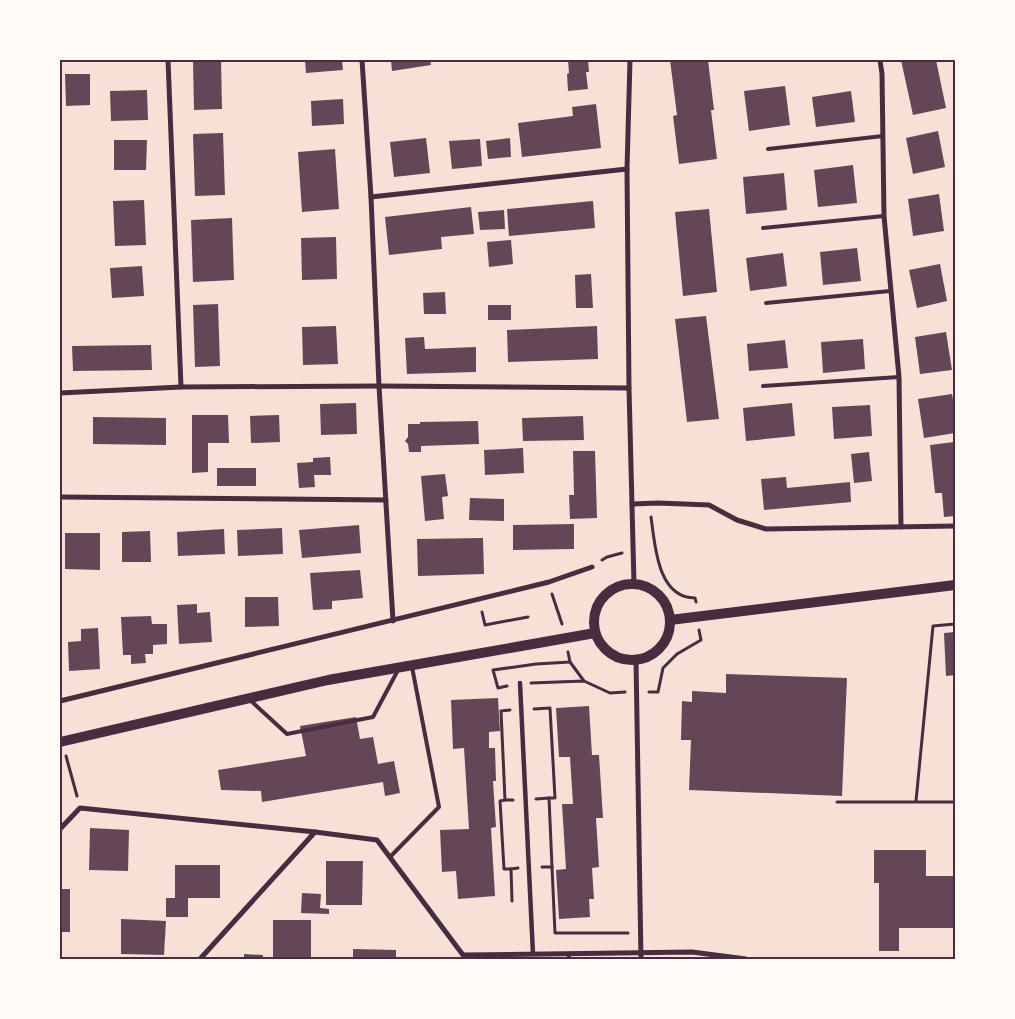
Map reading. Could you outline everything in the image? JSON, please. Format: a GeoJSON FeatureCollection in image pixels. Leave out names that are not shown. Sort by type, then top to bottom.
{"type":"FeatureCollection","features":[{"type":"Feature","properties":{"kind":"main road"},"geometry":{"type":"LineString","coordinates":[[634,584],[648,587],[659,595],[666,606],[670,620],[669,631],[657,651],[647,657],[636,660],[615,656],[599,642],[595,633],[596,609],[602,598],[611,590],[622,585],[634,584]]}},
{"type":"Feature","properties":{"kind":"main road"},"geometry":{"type":"LineString","coordinates":[[670,620],[955,585]]}},
{"type":"Feature","properties":{"kind":"main road"},"geometry":{"type":"LineString","coordinates":[[61,742],[328,680],[595,633]]}},
{"type":"Feature","properties":{"kind":"street"},"geometry":{"type":"LineString","coordinates":[[168,60],[181,387]]}},
{"type":"Feature","properties":{"kind":"street"},"geometry":{"type":"LineString","coordinates":[[362,60],[393,620]]}},
{"type":"Feature","properties":{"kind":"street"},"geometry":{"type":"LineString","coordinates":[[630,60],[627,169],[629,388],[634,584]]}},
{"type":"Feature","properties":{"kind":"street"},"geometry":{"type":"LineString","coordinates":[[880,60],[882,74],[884,216],[899,377],[901,527]]}},
{"type":"Feature","properties":{"kind":"street"},"geometry":{"type":"LineString","coordinates":[[371,197],[627,169]]}},
{"type":"Feature","properties":{"kind":"street"},"geometry":{"type":"LineString","coordinates":[[60,393],[181,387],[629,388]]}},
{"type":"Feature","properties":{"kind":"street"},"geometry":{"type":"LineString","coordinates":[[60,497],[386,500]]}},
{"type":"Feature","properties":{"kind":"street"},"geometry":{"type":"LineString","coordinates":[[632,504],[658,503],[709,506],[737,520],[766,529],[955,526]]}},
{"type":"Feature","properties":{"kind":"street"},"geometry":{"type":"LineString","coordinates":[[60,701],[549,582],[592,567]]}},
{"type":"Feature","properties":{"kind":"street"},"geometry":{"type":"LineString","coordinates":[[636,660],[641,956]]}},
{"type":"Feature","properties":{"kind":"street"},"geometry":{"type":"LineString","coordinates":[[520,683],[533,954]]}},
{"type":"Feature","properties":{"kind":"street"},"geometry":{"type":"LineString","coordinates":[[60,829],[80,808],[377,840],[461,957],[511,957],[533,954],[641,956],[692,952],[746,959]]}},
{"type":"Feature","properties":{"kind":"street"},"geometry":{"type":"LineString","coordinates":[[200,959],[315,832]]}},
{"type":"Feature","properties":{"kind":"lane"},"geometry":{"type":"LineString","coordinates":[[768,149],[882,136]]}},
{"type":"Feature","properties":{"kind":"lane"},"geometry":{"type":"LineString","coordinates":[[763,228],[884,216]]}},
{"type":"Feature","properties":{"kind":"lane"},"geometry":{"type":"LineString","coordinates":[[766,303],[890,291]]}},
{"type":"Feature","properties":{"kind":"lane"},"geometry":{"type":"LineString","coordinates":[[763,386],[899,377]]}},
{"type":"Feature","properties":{"kind":"lane"},"geometry":{"type":"LineString","coordinates":[[390,857],[439,807],[412,666]]}},
{"type":"Feature","properties":{"kind":"lane"},"geometry":{"type":"LineString","coordinates":[[249,699],[287,734],[373,717],[399,668]]}},
{"type":"Feature","properties":{"kind":"path"},"geometry":{"type":"LineString","coordinates":[[485,625],[528,617]]}},
{"type":"Feature","properties":{"kind":"path"},"geometry":{"type":"LineString","coordinates":[[916,801],[933,626],[955,624]]}},
{"type":"Feature","properties":{"kind":"path"},"geometry":{"type":"LineString","coordinates":[[570,662],[536,664],[493,670],[498,688],[520,683],[584,682],[610,693]]}},
{"type":"Feature","properties":{"kind":"path"},"geometry":{"type":"LineString","coordinates":[[61,742],[80,808]]}},
{"type":"Feature","properties":{"kind":"path"},"geometry":{"type":"LineString","coordinates":[[506,800],[500,801],[504,869],[510,869]]}},
{"type":"Feature","properties":{"kind":"path"},"geometry":{"type":"LineString","coordinates":[[836,802],[955,802]]}},
{"type":"Feature","properties":{"kind":"path"},"geometry":{"type":"LineString","coordinates":[[552,867],[555,933],[640,934]]}},
{"type":"Feature","properties":{"kind":"building"},"geometry":{"type":"Polygon","coordinates":[[[193,60],[221,60],[222,109],[194,110],[193,60]]]}},
{"type":"Feature","properties":{"kind":"building"},"geometry":{"type":"Polygon","coordinates":[[[305,60],[342,60],[343,70],[306,73],[305,60]]]}},
{"type":"Feature","properties":{"kind":"building"},"geometry":{"type":"Polygon","coordinates":[[[391,60],[430,60],[431,65],[392,71],[391,60]]]}},
{"type":"Feature","properties":{"kind":"building"},"geometry":{"type":"Polygon","coordinates":[[[568,60],[588,60],[589,72],[586,72],[588,89],[568,91],[568,60]]]}},
{"type":"Feature","properties":{"kind":"building"},"geometry":{"type":"Polygon","coordinates":[[[670,60],[708,60],[714,110],[711,110],[717,159],[679,164],[673,116],[677,115],[670,60]]]}},
{"type":"Feature","properties":{"kind":"building"},"geometry":{"type":"Polygon","coordinates":[[[901,60],[936,60],[946,108],[913,115],[901,60]]]}},
{"type":"Feature","properties":{"kind":"building"},"geometry":{"type":"Polygon","coordinates":[[[65,74],[90,74],[90,105],[66,106],[65,74]]]}},
{"type":"Feature","properties":{"kind":"building"},"geometry":{"type":"Polygon","coordinates":[[[785,86],[790,125],[749,131],[744,91],[785,86]]]}},
{"type":"Feature","properties":{"kind":"building"},"geometry":{"type":"Polygon","coordinates":[[[147,90],[148,120],[111,121],[110,91],[147,90]]]}},
{"type":"Feature","properties":{"kind":"building"},"geometry":{"type":"Polygon","coordinates":[[[851,91],[855,122],[816,127],[812,97],[851,91]]]}},
{"type":"Feature","properties":{"kind":"building"},"geometry":{"type":"Polygon","coordinates":[[[343,99],[344,124],[312,126],[311,101],[343,99]]]}},
{"type":"Feature","properties":{"kind":"building"},"geometry":{"type":"Polygon","coordinates":[[[596,104],[601,148],[522,157],[518,123],[573,116],[572,107],[596,104]]]}},
{"type":"Feature","properties":{"kind":"building"},"geometry":{"type":"Polygon","coordinates":[[[938,131],[945,167],[913,174],[906,138],[938,131]]]}},
{"type":"Feature","properties":{"kind":"building"},"geometry":{"type":"Polygon","coordinates":[[[223,133],[225,195],[195,196],[193,134],[223,133]]]}},
{"type":"Feature","properties":{"kind":"building"},"geometry":{"type":"Polygon","coordinates":[[[426,138],[430,173],[394,177],[390,142],[426,138]]]}},
{"type":"Feature","properties":{"kind":"building"},"geometry":{"type":"Polygon","coordinates":[[[510,138],[511,157],[488,159],[486,141],[510,138]]]}},
{"type":"Feature","properties":{"kind":"building"},"geometry":{"type":"Polygon","coordinates":[[[480,139],[482,166],[452,169],[449,141],[480,139]]]}},
{"type":"Feature","properties":{"kind":"building"},"geometry":{"type":"Polygon","coordinates":[[[114,140],[147,140],[146,170],[114,170],[114,140]]]}},
{"type":"Feature","properties":{"kind":"building"},"geometry":{"type":"Polygon","coordinates":[[[335,149],[339,209],[302,212],[298,152],[335,149]]]}},
{"type":"Feature","properties":{"kind":"building"},"geometry":{"type":"Polygon","coordinates":[[[853,165],[857,203],[818,207],[814,170],[853,165]]]}},
{"type":"Feature","properties":{"kind":"building"},"geometry":{"type":"Polygon","coordinates":[[[784,173],[787,210],[746,214],[743,177],[784,173]]]}},
{"type":"Feature","properties":{"kind":"building"},"geometry":{"type":"Polygon","coordinates":[[[939,194],[944,231],[913,236],[908,199],[939,194]]]}},
{"type":"Feature","properties":{"kind":"building"},"geometry":{"type":"Polygon","coordinates":[[[144,200],[146,245],[115,246],[113,201],[144,200]]]}},
{"type":"Feature","properties":{"kind":"building"},"geometry":{"type":"Polygon","coordinates":[[[593,201],[595,228],[509,236],[507,209],[593,201]]]}},
{"type":"Feature","properties":{"kind":"building"},"geometry":{"type":"Polygon","coordinates":[[[471,207],[474,234],[441,237],[442,249],[389,255],[385,217],[471,207]]]}},
{"type":"Feature","properties":{"kind":"building"},"geometry":{"type":"Polygon","coordinates":[[[709,209],[717,292],[683,296],[675,212],[709,209]]]}},
{"type":"Feature","properties":{"kind":"building"},"geometry":{"type":"Polygon","coordinates":[[[504,210],[505,229],[480,230],[478,212],[504,210]]]}},
{"type":"Feature","properties":{"kind":"building"},"geometry":{"type":"Polygon","coordinates":[[[232,218],[234,280],[193,282],[191,220],[232,218]]]}},
{"type":"Feature","properties":{"kind":"building"},"geometry":{"type":"Polygon","coordinates":[[[336,237],[337,279],[302,280],[301,238],[336,237]]]}},
{"type":"Feature","properties":{"kind":"building"},"geometry":{"type":"Polygon","coordinates":[[[511,240],[513,264],[489,267],[487,242],[511,240]]]}},
{"type":"Feature","properties":{"kind":"building"},"geometry":{"type":"Polygon","coordinates":[[[857,248],[861,281],[823,285],[820,252],[857,248]]]}},
{"type":"Feature","properties":{"kind":"building"},"geometry":{"type":"Polygon","coordinates":[[[783,253],[787,286],[750,291],[746,258],[783,253]]]}},
{"type":"Feature","properties":{"kind":"building"},"geometry":{"type":"Polygon","coordinates":[[[940,264],[947,301],[917,308],[909,270],[940,264]]]}},
{"type":"Feature","properties":{"kind":"building"},"geometry":{"type":"Polygon","coordinates":[[[142,266],[144,296],[112,298],[110,268],[142,266]]]}},
{"type":"Feature","properties":{"kind":"building"},"geometry":{"type":"Polygon","coordinates":[[[591,274],[593,308],[576,308],[575,275],[591,274]]]}},
{"type":"Feature","properties":{"kind":"building"},"geometry":{"type":"Polygon","coordinates":[[[445,292],[446,314],[424,314],[423,293],[445,292]]]}},
{"type":"Feature","properties":{"kind":"building"},"geometry":{"type":"Polygon","coordinates":[[[218,304],[220,366],[195,367],[193,305],[218,304]]]}},
{"type":"Feature","properties":{"kind":"building"},"geometry":{"type":"Polygon","coordinates":[[[488,305],[511,305],[511,320],[488,320],[488,305]]]}},
{"type":"Feature","properties":{"kind":"building"},"geometry":{"type":"Polygon","coordinates":[[[706,316],[719,419],[687,422],[675,319],[706,316]]]}},
{"type":"Feature","properties":{"kind":"building"},"geometry":{"type":"Polygon","coordinates":[[[336,326],[338,364],[303,365],[302,327],[336,326]]]}},
{"type":"Feature","properties":{"kind":"building"},"geometry":{"type":"Polygon","coordinates":[[[597,326],[598,359],[508,362],[507,330],[597,326]]]}},
{"type":"Feature","properties":{"kind":"building"},"geometry":{"type":"Polygon","coordinates":[[[946,332],[952,370],[920,374],[915,337],[946,332]]]}},
{"type":"Feature","properties":{"kind":"building"},"geometry":{"type":"Polygon","coordinates":[[[424,337],[425,349],[476,347],[476,372],[407,374],[405,338],[424,337]]]}},
{"type":"Feature","properties":{"kind":"building"},"geometry":{"type":"Polygon","coordinates":[[[863,339],[865,369],[823,373],[821,342],[863,339]]]}},
{"type":"Feature","properties":{"kind":"building"},"geometry":{"type":"Polygon","coordinates":[[[785,340],[788,368],[749,371],[747,344],[785,340]]]}},
{"type":"Feature","properties":{"kind":"building"},"geometry":{"type":"Polygon","coordinates":[[[151,345],[152,370],[73,371],[72,346],[151,345]]]}},
{"type":"Feature","properties":{"kind":"building"},"geometry":{"type":"Polygon","coordinates":[[[952,394],[955,412],[955,433],[924,438],[918,399],[952,394]]]}},
{"type":"Feature","properties":{"kind":"building"},"geometry":{"type":"Polygon","coordinates":[[[356,403],[357,434],[321,435],[320,404],[356,403]]]}},
{"type":"Feature","properties":{"kind":"building"},"geometry":{"type":"Polygon","coordinates":[[[792,403],[795,436],[746,441],[743,408],[792,403]]]}},
{"type":"Feature","properties":{"kind":"building"},"geometry":{"type":"Polygon","coordinates":[[[870,405],[872,436],[834,439],[832,407],[870,405]]]}},
{"type":"Feature","properties":{"kind":"building"},"geometry":{"type":"Polygon","coordinates":[[[192,415],[228,415],[229,443],[208,443],[208,472],[192,473],[192,415]]]}},
{"type":"Feature","properties":{"kind":"building"},"geometry":{"type":"Polygon","coordinates":[[[279,415],[280,442],[251,443],[250,416],[279,415]]]}},
{"type":"Feature","properties":{"kind":"building"},"geometry":{"type":"Polygon","coordinates":[[[583,416],[584,440],[523,441],[522,418],[583,416]]]}},
{"type":"Feature","properties":{"kind":"building"},"geometry":{"type":"Polygon","coordinates":[[[93,417],[166,418],[166,445],[93,444],[93,417]]]}},
{"type":"Feature","properties":{"kind":"building"},"geometry":{"type":"Polygon","coordinates":[[[478,421],[479,444],[421,446],[421,452],[409,452],[408,444],[405,441],[408,437],[408,424],[478,421]]]}},
{"type":"Feature","properties":{"kind":"building"},"geometry":{"type":"Polygon","coordinates":[[[954,442],[955,516],[944,517],[942,493],[935,493],[930,445],[954,442]]]}},
{"type":"Feature","properties":{"kind":"building"},"geometry":{"type":"Polygon","coordinates":[[[523,448],[524,473],[485,475],[484,450],[523,448]]]}},
{"type":"Feature","properties":{"kind":"building"},"geometry":{"type":"Polygon","coordinates":[[[573,451],[595,451],[597,518],[570,519],[569,495],[574,495],[573,451]]]}},
{"type":"Feature","properties":{"kind":"building"},"geometry":{"type":"Polygon","coordinates":[[[869,452],[872,481],[854,483],[851,454],[869,452]]]}},
{"type":"Feature","properties":{"kind":"building"},"geometry":{"type":"Polygon","coordinates":[[[330,457],[331,475],[314,475],[315,487],[299,488],[297,463],[313,462],[313,458],[330,457]]]}},
{"type":"Feature","properties":{"kind":"building"},"geometry":{"type":"Polygon","coordinates":[[[217,468],[256,468],[256,486],[217,486],[217,468]]]}},
{"type":"Feature","properties":{"kind":"building"},"geometry":{"type":"Polygon","coordinates":[[[445,474],[448,496],[442,497],[444,519],[425,521],[421,476],[445,474]]]}},
{"type":"Feature","properties":{"kind":"building"},"geometry":{"type":"Polygon","coordinates":[[[786,477],[787,488],[850,482],[851,502],[764,510],[761,479],[786,477]]]}},
{"type":"Feature","properties":{"kind":"building"},"geometry":{"type":"Polygon","coordinates":[[[470,498],[504,499],[504,521],[469,520],[470,498]]]}},
{"type":"Feature","properties":{"kind":"building"},"geometry":{"type":"Polygon","coordinates":[[[574,524],[574,549],[513,550],[513,525],[574,524]]]}},
{"type":"Feature","properties":{"kind":"building"},"geometry":{"type":"Polygon","coordinates":[[[359,525],[361,553],[302,558],[299,530],[359,525]]]}},
{"type":"Feature","properties":{"kind":"building"},"geometry":{"type":"Polygon","coordinates":[[[282,528],[283,554],[238,556],[237,530],[282,528]]]}},
{"type":"Feature","properties":{"kind":"building"},"geometry":{"type":"Polygon","coordinates":[[[224,529],[225,554],[178,556],[177,532],[224,529]]]}},
{"type":"Feature","properties":{"kind":"building"},"geometry":{"type":"Polygon","coordinates":[[[150,531],[151,562],[122,562],[122,532],[150,531]]]}},
{"type":"Feature","properties":{"kind":"building"},"geometry":{"type":"Polygon","coordinates":[[[65,533],[100,533],[100,570],[65,569],[65,533]]]}},
{"type":"Feature","properties":{"kind":"building"},"geometry":{"type":"Polygon","coordinates":[[[483,538],[484,574],[418,576],[417,539],[483,538]]]}},
{"type":"Feature","properties":{"kind":"building"},"geometry":{"type":"Polygon","coordinates":[[[360,570],[363,598],[332,601],[332,609],[313,610],[310,573],[360,570]]]}},
{"type":"Feature","properties":{"kind":"building"},"geometry":{"type":"Polygon","coordinates":[[[245,597],[278,597],[279,626],[245,627],[245,597]]]}},
{"type":"Feature","properties":{"kind":"building"},"geometry":{"type":"Polygon","coordinates":[[[197,604],[197,613],[210,612],[212,642],[179,644],[177,605],[197,604]]]}},
{"type":"Feature","properties":{"kind":"building"},"geometry":{"type":"Polygon","coordinates":[[[151,616],[152,624],[167,624],[167,644],[153,645],[153,654],[145,654],[146,663],[131,664],[131,655],[123,655],[121,617],[151,616]]]}},
{"type":"Feature","properties":{"kind":"building"},"geometry":{"type":"Polygon","coordinates":[[[98,628],[100,669],[69,671],[68,642],[81,641],[81,629],[98,628]]]}},
{"type":"Feature","properties":{"kind":"building"},"geometry":{"type":"Polygon","coordinates":[[[955,632],[955,675],[946,676],[944,633],[955,632]]]}},
{"type":"Feature","properties":{"kind":"building"},"geometry":{"type":"Polygon","coordinates":[[[726,674],[847,678],[842,796],[689,790],[691,740],[681,740],[682,701],[692,702],[692,691],[726,693],[726,674]]]}},
{"type":"Feature","properties":{"kind":"building"},"geometry":{"type":"Polygon","coordinates":[[[498,698],[500,731],[489,732],[489,748],[495,748],[496,781],[493,781],[496,827],[491,828],[495,896],[458,899],[456,871],[442,872],[440,830],[469,829],[464,748],[453,749],[451,700],[498,698]]]}},
{"type":"Feature","properties":{"kind":"building"},"geometry":{"type":"Polygon","coordinates":[[[589,706],[592,755],[599,755],[603,818],[596,818],[599,867],[592,868],[594,899],[589,899],[590,917],[559,919],[556,870],[566,869],[562,804],[573,804],[570,757],[559,757],[556,708],[589,706]]]}},
{"type":"Feature","properties":{"kind":"building"},"geometry":{"type":"Polygon","coordinates":[[[356,717],[360,739],[373,737],[378,764],[394,761],[400,793],[385,796],[383,782],[262,802],[261,791],[221,790],[218,770],[306,756],[300,726],[356,717]]]}},
{"type":"Feature","properties":{"kind":"building"},"geometry":{"type":"Polygon","coordinates":[[[90,828],[129,830],[128,871],[89,870],[90,828]]]}},
{"type":"Feature","properties":{"kind":"building"},"geometry":{"type":"Polygon","coordinates":[[[874,850],[926,850],[926,876],[955,876],[955,928],[899,928],[899,951],[879,951],[879,883],[874,883],[874,850]]]}},
{"type":"Feature","properties":{"kind":"building"},"geometry":{"type":"Polygon","coordinates":[[[326,861],[363,861],[362,905],[326,905],[326,861]]]}},
{"type":"Feature","properties":{"kind":"building"},"geometry":{"type":"Polygon","coordinates":[[[175,865],[220,865],[220,898],[188,898],[188,917],[166,917],[166,898],[175,898],[175,865]]]}},
{"type":"Feature","properties":{"kind":"building"},"geometry":{"type":"Polygon","coordinates":[[[60,889],[70,889],[70,932],[60,932],[60,889]]]}},
{"type":"Feature","properties":{"kind":"building"},"geometry":{"type":"Polygon","coordinates":[[[302,893],[321,894],[320,908],[329,909],[329,914],[301,913],[302,893]]]}},
{"type":"Feature","properties":{"kind":"building"},"geometry":{"type":"Polygon","coordinates":[[[121,919],[166,921],[164,955],[121,954],[121,919]]]}},
{"type":"Feature","properties":{"kind":"building"},"geometry":{"type":"Polygon","coordinates":[[[273,920],[311,920],[311,959],[273,959],[273,920]]]}},
{"type":"Feature","properties":{"kind":"building"},"geometry":{"type":"Polygon","coordinates":[[[353,949],[396,950],[396,959],[353,959],[353,949]]]}},
{"type":"Feature","properties":{"kind":"building"},"geometry":{"type":"Polygon","coordinates":[[[244,954],[263,955],[263,959],[244,959],[244,954]]]}}]}
